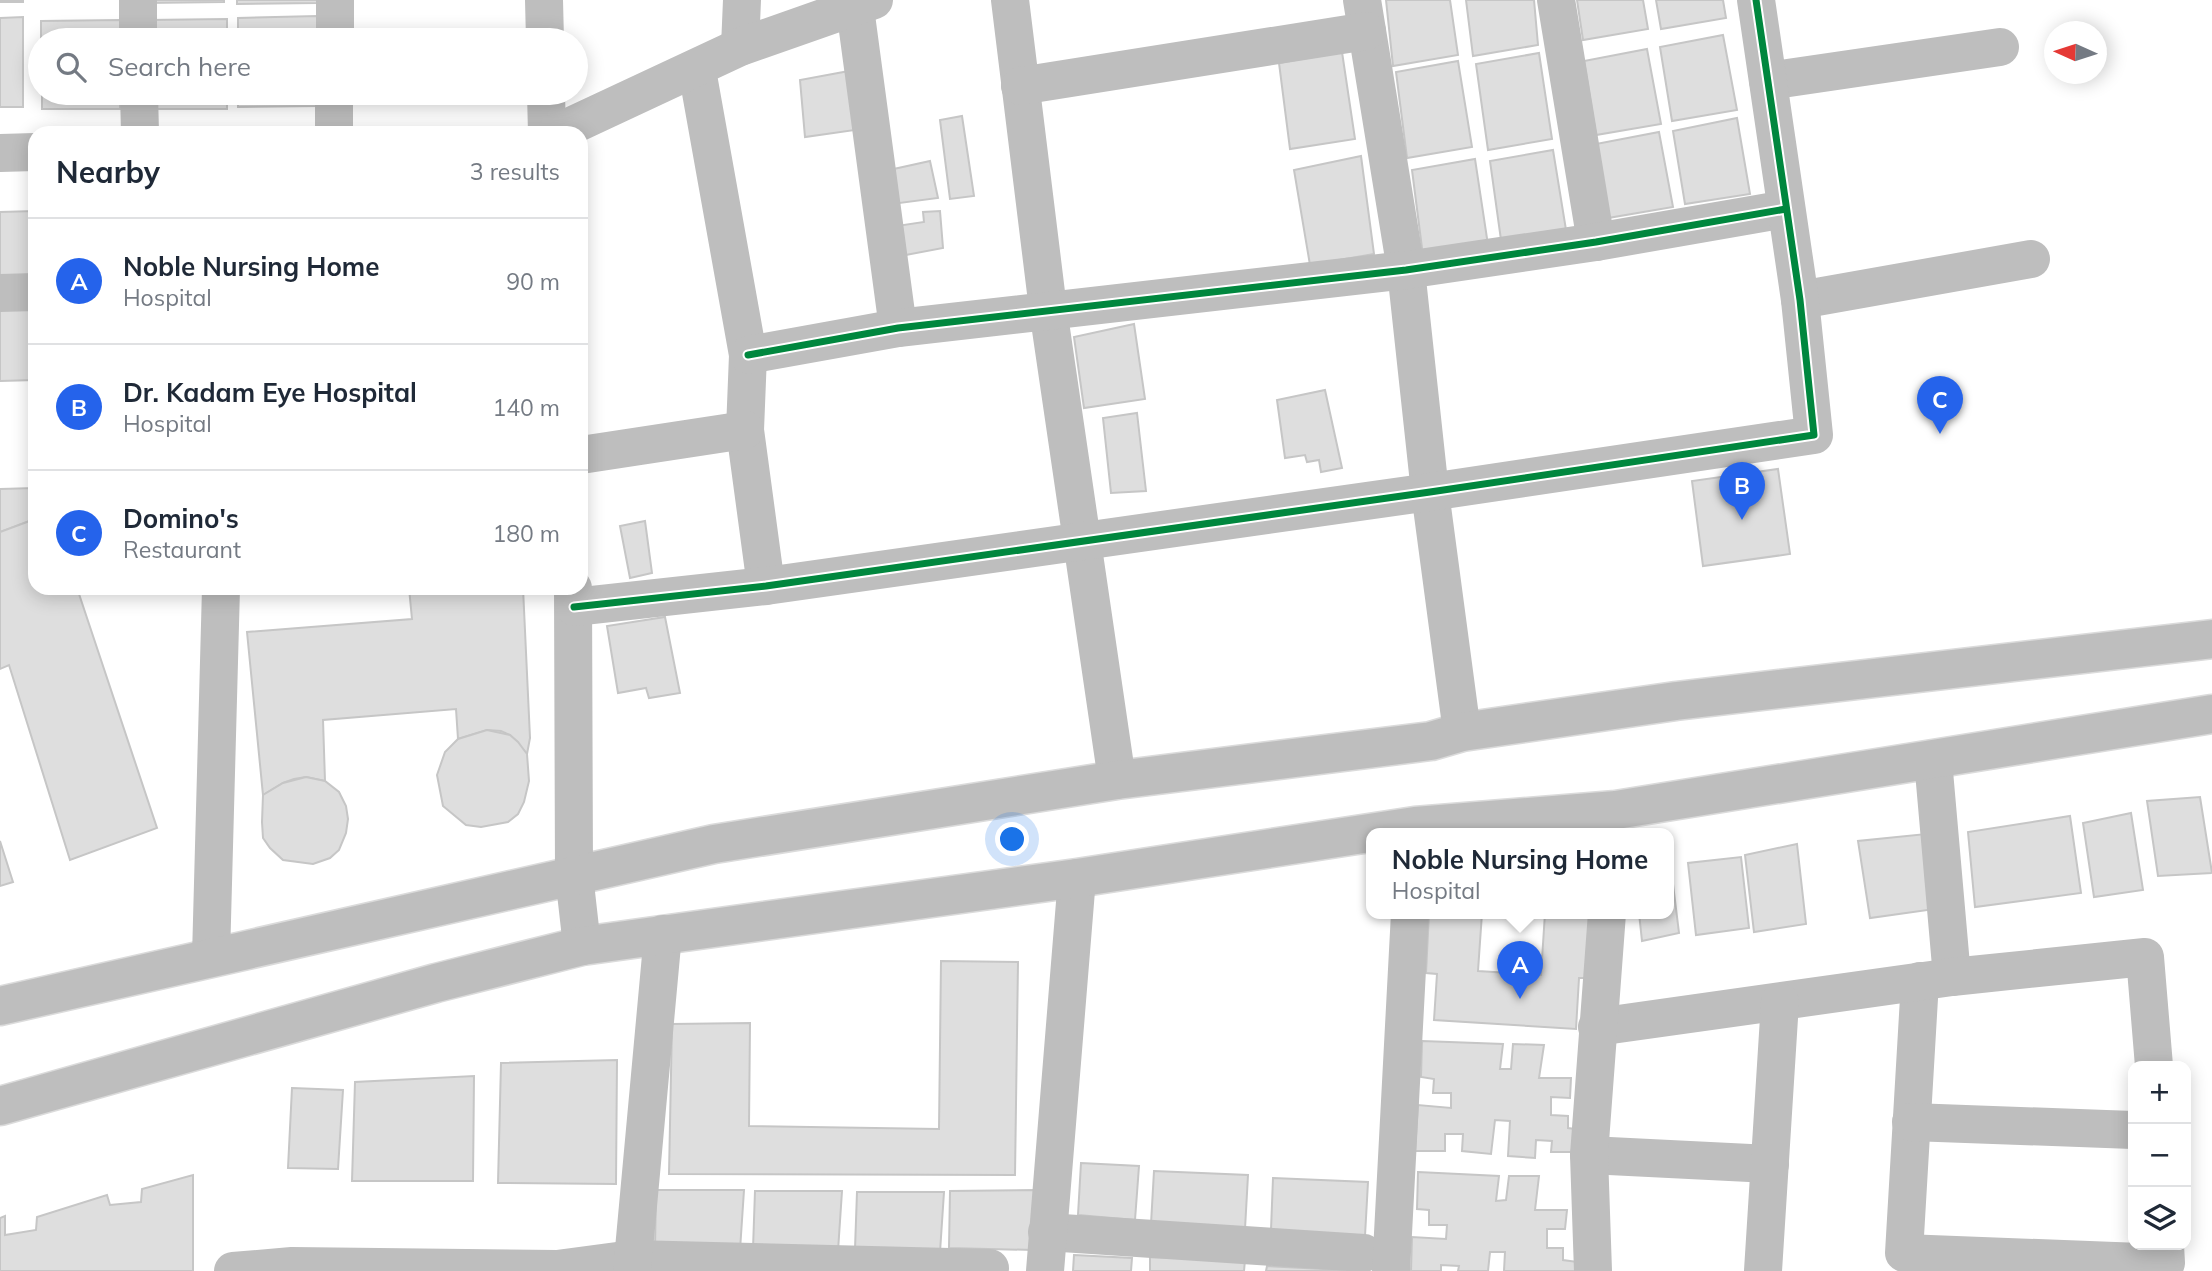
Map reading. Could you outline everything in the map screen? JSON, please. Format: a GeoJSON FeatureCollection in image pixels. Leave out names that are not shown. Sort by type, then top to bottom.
{"type":"FeatureCollection","features":[{"type":"Feature","properties":{"kind":"main road"},"geometry":{"type":"LineString","coordinates":[[138,0],[138,28]]}},
{"type":"Feature","properties":{"kind":"main road"},"geometry":{"type":"LineString","coordinates":[[335,0],[335,28]]}},
{"type":"Feature","properties":{"kind":"main road"},"geometry":{"type":"LineString","coordinates":[[544,0],[545,28]]}},
{"type":"Feature","properties":{"kind":"main road"},"geometry":{"type":"LineString","coordinates":[[740,47],[742,0]]}},
{"type":"Feature","properties":{"kind":"main road"},"geometry":{"type":"LineString","coordinates":[[1010,0],[1048,309],[1117,780]]}},
{"type":"Feature","properties":{"kind":"main road"},"geometry":{"type":"LineString","coordinates":[[1556,0],[1597,242]]}},
{"type":"Feature","properties":{"kind":"main road"},"geometry":{"type":"LineString","coordinates":[[582,946],[574,875],[573,597],[766,586],[1814,435],[1800,300],[1756,0]]}},
{"type":"Feature","properties":{"kind":"main road"},"geometry":{"type":"LineString","coordinates":[[572,126],[697,70],[740,47],[864,4],[898,328]]}},
{"type":"Feature","properties":{"kind":"main road"},"geometry":{"type":"LineString","coordinates":[[1020,86],[1364,15],[1406,270],[1430,492],[1462,732]]}},
{"type":"Feature","properties":{"kind":"main road"},"geometry":{"type":"LineString","coordinates":[[1768,81],[2000,47]]}},
{"type":"Feature","properties":{"kind":"main road"},"geometry":{"type":"LineString","coordinates":[[697,70],[748,355],[745,430],[766,586]]}},
{"type":"Feature","properties":{"kind":"main road"},"geometry":{"type":"LineString","coordinates":[[139,105],[140,126]]}},
{"type":"Feature","properties":{"kind":"main road"},"geometry":{"type":"LineString","coordinates":[[334,105],[334,126]]}},
{"type":"Feature","properties":{"kind":"main road"},"geometry":{"type":"LineString","coordinates":[[546,105],[547,126]]}},
{"type":"Feature","properties":{"kind":"main road"},"geometry":{"type":"LineString","coordinates":[[0,152],[28,152]]}},
{"type":"Feature","properties":{"kind":"main road"},"geometry":{"type":"LineString","coordinates":[[748,355],[898,328],[1406,270],[1597,242],[1786,209]]}},
{"type":"Feature","properties":{"kind":"main road"},"geometry":{"type":"LineString","coordinates":[[1800,300],[2031,259]]}},
{"type":"Feature","properties":{"kind":"main road"},"geometry":{"type":"LineString","coordinates":[[0,293],[28,292]]}},
{"type":"Feature","properties":{"kind":"main road"},"geometry":{"type":"LineString","coordinates":[[588,454],[745,430]]}},
{"type":"Feature","properties":{"kind":"main road"},"geometry":{"type":"LineString","coordinates":[[211,957],[221,595]]}},
{"type":"Feature","properties":{"kind":"main road"},"geometry":{"type":"LineString","coordinates":[[0,1006],[714,844],[1117,780],[1431,741],[1462,732],[1676,701],[2212,639]]}},
{"type":"Feature","properties":{"kind":"main road"},"geometry":{"type":"LineString","coordinates":[[1443,828],[1615,822],[1933,760],[2212,714]]}},
{"type":"Feature","properties":{"kind":"main road"},"geometry":{"type":"LineString","coordinates":[[1933,760],[1936,979],[1911,1122],[1904,1253],[2166,1262],[2165,1250]]}},
{"type":"Feature","properties":{"kind":"main road"},"geometry":{"type":"LineString","coordinates":[[0,1106],[436,983],[582,946],[1366,836]]}},
{"type":"Feature","properties":{"kind":"main road"},"geometry":{"type":"LineString","coordinates":[[1045,1271],[1077,878]]}},
{"type":"Feature","properties":{"kind":"main road"},"geometry":{"type":"LineString","coordinates":[[1047,1232],[1378,1262],[1409,919]]}},
{"type":"Feature","properties":{"kind":"main road"},"geometry":{"type":"LineString","coordinates":[[1593,1271],[1589,1155],[1606,919]]}},
{"type":"Feature","properties":{"kind":"main road"},"geometry":{"type":"LineString","coordinates":[[632,1265],[663,934]]}},
{"type":"Feature","properties":{"kind":"main road"},"geometry":{"type":"LineString","coordinates":[[1597,1027],[1936,979],[2145,957],[2154,1061]]}},
{"type":"Feature","properties":{"kind":"main road"},"geometry":{"type":"LineString","coordinates":[[1763,1271],[1780,1002]]}},
{"type":"Feature","properties":{"kind":"main road"},"geometry":{"type":"LineString","coordinates":[[1911,1122],[2128,1130]]}},
{"type":"Feature","properties":{"kind":"main road"},"geometry":{"type":"LineString","coordinates":[[1589,1155],[1770,1164]]}},
{"type":"Feature","properties":{"kind":"main road"},"geometry":{"type":"LineString","coordinates":[[233,1271],[292,1266],[557,1269],[632,1265],[990,1268]]}},
{"type":"Feature","properties":{"kind":"building"},"geometry":{"type":"Polygon","coordinates":[[[23,0],[23,2],[0,2],[23,0]]]}},
{"type":"Feature","properties":{"kind":"building"},"geometry":{"type":"Polygon","coordinates":[[[145,0],[224,0],[224,2],[145,3],[145,0]]]}},
{"type":"Feature","properties":{"kind":"building"},"geometry":{"type":"Polygon","coordinates":[[[237,0],[317,0],[317,3],[237,4],[237,0]]]}},
{"type":"Feature","properties":{"kind":"building"},"geometry":{"type":"Polygon","coordinates":[[[1386,0],[1450,0],[1458,55],[1393,66],[1386,0]]]}},
{"type":"Feature","properties":{"kind":"building"},"geometry":{"type":"Polygon","coordinates":[[[1466,0],[1534,0],[1538,45],[1473,56],[1466,0]]]}},
{"type":"Feature","properties":{"kind":"building"},"geometry":{"type":"Polygon","coordinates":[[[1577,0],[1643,0],[1648,29],[1583,40],[1577,0]]]}},
{"type":"Feature","properties":{"kind":"building"},"geometry":{"type":"Polygon","coordinates":[[[1656,0],[1723,0],[1726,18],[1661,29],[1656,0]]]}},
{"type":"Feature","properties":{"kind":"building"},"geometry":{"type":"Polygon","coordinates":[[[317,16],[317,28],[238,28],[238,18],[317,16]]]}},
{"type":"Feature","properties":{"kind":"building"},"geometry":{"type":"Polygon","coordinates":[[[23,17],[23,107],[0,107],[0,18],[23,17]]]}},
{"type":"Feature","properties":{"kind":"building"},"geometry":{"type":"Polygon","coordinates":[[[227,19],[227,28],[148,28],[148,20],[227,19]]]}},
{"type":"Feature","properties":{"kind":"building"},"geometry":{"type":"Polygon","coordinates":[[[120,20],[120,28],[41,28],[41,21],[120,20]]]}},
{"type":"Feature","properties":{"kind":"building"},"geometry":{"type":"Polygon","coordinates":[[[1723,35],[1737,110],[1672,121],[1660,47],[1723,35]]]}},
{"type":"Feature","properties":{"kind":"building"},"geometry":{"type":"Polygon","coordinates":[[[1647,49],[1661,124],[1596,135],[1584,61],[1647,49]]]}},
{"type":"Feature","properties":{"kind":"building"},"geometry":{"type":"Polygon","coordinates":[[[1342,52],[1355,139],[1290,149],[1279,63],[1342,52]]]}},
{"type":"Feature","properties":{"kind":"building"},"geometry":{"type":"Polygon","coordinates":[[[1539,53],[1552,139],[1488,150],[1476,64],[1539,53]]]}},
{"type":"Feature","properties":{"kind":"building"},"geometry":{"type":"Polygon","coordinates":[[[1458,61],[1472,147],[1407,158],[1396,72],[1458,61]]]}},
{"type":"Feature","properties":{"kind":"building"},"geometry":{"type":"Polygon","coordinates":[[[849,71],[855,130],[805,137],[800,80],[849,71]]]}},
{"type":"Feature","properties":{"kind":"building"},"geometry":{"type":"Polygon","coordinates":[[[42,105],[120,105],[120,109],[42,109],[42,105]]]}},
{"type":"Feature","properties":{"kind":"building"},"geometry":{"type":"Polygon","coordinates":[[[148,105],[227,105],[227,109],[148,109],[148,105]]]}},
{"type":"Feature","properties":{"kind":"building"},"geometry":{"type":"Polygon","coordinates":[[[238,105],[317,105],[317,106],[238,105]]]}},
{"type":"Feature","properties":{"kind":"building"},"geometry":{"type":"Polygon","coordinates":[[[962,116],[974,196],[950,199],[940,120],[962,116]]]}},
{"type":"Feature","properties":{"kind":"building"},"geometry":{"type":"Polygon","coordinates":[[[1737,118],[1750,194],[1685,204],[1673,131],[1737,118]]]}},
{"type":"Feature","properties":{"kind":"building"},"geometry":{"type":"Polygon","coordinates":[[[1659,132],[1673,207],[1608,218],[1596,144],[1659,132]]]}},
{"type":"Feature","properties":{"kind":"building"},"geometry":{"type":"Polygon","coordinates":[[[1553,150],[1567,236],[1502,247],[1490,161],[1553,150]]]}},
{"type":"Feature","properties":{"kind":"building"},"geometry":{"type":"Polygon","coordinates":[[[1361,156],[1374,254],[1310,265],[1294,170],[1361,156]]]}},
{"type":"Feature","properties":{"kind":"building"},"geometry":{"type":"Polygon","coordinates":[[[1475,159],[1488,245],[1423,256],[1412,170],[1475,159]]]}},
{"type":"Feature","properties":{"kind":"building"},"geometry":{"type":"Polygon","coordinates":[[[930,161],[938,198],[892,204],[880,172],[930,161]]]}},
{"type":"Feature","properties":{"kind":"building"},"geometry":{"type":"Polygon","coordinates":[[[28,211],[28,287],[0,288],[0,212],[28,211]]]}},
{"type":"Feature","properties":{"kind":"building"},"geometry":{"type":"Polygon","coordinates":[[[940,211],[943,248],[895,257],[890,227],[924,222],[923,212],[940,211]]]}},
{"type":"Feature","properties":{"kind":"building"},"geometry":{"type":"Polygon","coordinates":[[[28,306],[28,380],[0,381],[0,307],[28,306]]]}},
{"type":"Feature","properties":{"kind":"building"},"geometry":{"type":"Polygon","coordinates":[[[1134,324],[1145,399],[1084,408],[1074,337],[1134,324]]]}},
{"type":"Feature","properties":{"kind":"building"},"geometry":{"type":"Polygon","coordinates":[[[1325,390],[1342,468],[1321,472],[1319,460],[1307,462],[1305,455],[1285,458],[1277,400],[1325,390]]]}},
{"type":"Feature","properties":{"kind":"building"},"geometry":{"type":"Polygon","coordinates":[[[1137,413],[1146,491],[1111,493],[1103,418],[1137,413]]]}},
{"type":"Feature","properties":{"kind":"building"},"geometry":{"type":"Polygon","coordinates":[[[1778,469],[1790,554],[1703,566],[1692,481],[1778,469]]]}},
{"type":"Feature","properties":{"kind":"building"},"geometry":{"type":"Polygon","coordinates":[[[28,488],[28,522],[0,532],[0,489],[28,488]]]}},
{"type":"Feature","properties":{"kind":"building"},"geometry":{"type":"Polygon","coordinates":[[[645,521],[652,573],[630,578],[620,526],[645,521]]]}},
{"type":"Feature","properties":{"kind":"building"},"geometry":{"type":"Polygon","coordinates":[[[28,522],[28,595],[79,595],[157,828],[70,860],[9,665],[0,669],[0,532],[28,522]]]}},
{"type":"Feature","properties":{"kind":"building"},"geometry":{"type":"Polygon","coordinates":[[[410,595],[523,595],[530,738],[527,754],[510,735],[501,731],[487,730],[458,739],[456,709],[323,720],[325,781],[306,777],[294,779],[263,795],[247,632],[412,619],[410,595]]]}},
{"type":"Feature","properties":{"kind":"building"},"geometry":{"type":"Polygon","coordinates":[[[665,617],[680,693],[649,698],[646,688],[618,693],[607,626],[665,617]]]}},
{"type":"Feature","properties":{"kind":"building"},"geometry":{"type":"Polygon","coordinates":[[[487,730],[510,735],[518,742],[527,754],[529,781],[518,814],[508,822],[481,827],[466,825],[443,806],[437,775],[445,752],[458,739],[487,730]]]}},
{"type":"Feature","properties":{"kind":"building"},"geometry":{"type":"Polygon","coordinates":[[[306,777],[325,781],[339,792],[346,806],[348,819],[339,850],[330,858],[313,864],[283,860],[263,838],[263,795],[283,783],[306,777]]]}},
{"type":"Feature","properties":{"kind":"building"},"geometry":{"type":"Polygon","coordinates":[[[2200,797],[2212,873],[2158,876],[2147,801],[2200,797]]]}},
{"type":"Feature","properties":{"kind":"building"},"geometry":{"type":"Polygon","coordinates":[[[2131,813],[2143,890],[2094,897],[2083,823],[2131,813]]]}},
{"type":"Feature","properties":{"kind":"building"},"geometry":{"type":"Polygon","coordinates":[[[2070,816],[2081,893],[1975,907],[1968,832],[2070,816]]]}},
{"type":"Feature","properties":{"kind":"building"},"geometry":{"type":"Polygon","coordinates":[[[1926,834],[1935,909],[1870,918],[1858,841],[1926,834]]]}},
{"type":"Feature","properties":{"kind":"building"},"geometry":{"type":"Polygon","coordinates":[[[0,841],[13,882],[0,886],[0,841]]]}},
{"type":"Feature","properties":{"kind":"building"},"geometry":{"type":"Polygon","coordinates":[[[1797,844],[1806,924],[1754,932],[1745,855],[1797,844]]]}},
{"type":"Feature","properties":{"kind":"building"},"geometry":{"type":"Polygon","coordinates":[[[1741,857],[1749,928],[1696,935],[1688,863],[1741,857]]]}},
{"type":"Feature","properties":{"kind":"building"},"geometry":{"type":"Polygon","coordinates":[[[1674,892],[1679,933],[1642,941],[1640,919],[1674,919],[1674,892]]]}},
{"type":"Feature","properties":{"kind":"building"},"geometry":{"type":"Polygon","coordinates":[[[1429,919],[1482,919],[1478,971],[1541,975],[1545,919],[1591,919],[1587,978],[1579,978],[1576,1029],[1434,1020],[1437,974],[1426,973],[1429,919]]]}},
{"type":"Feature","properties":{"kind":"building"},"geometry":{"type":"Polygon","coordinates":[[[941,961],[1018,962],[1015,1175],[669,1174],[672,1024],[750,1023],[749,1126],[939,1129],[941,961]]]}},
{"type":"Feature","properties":{"kind":"building"},"geometry":{"type":"Polygon","coordinates":[[[1422,1041],[1503,1044],[1500,1069],[1511,1069],[1513,1044],[1544,1045],[1539,1078],[1571,1078],[1570,1098],[1551,1097],[1551,1115],[1568,1116],[1568,1128],[1583,1130],[1581,1152],[1551,1152],[1552,1141],[1536,1140],[1535,1158],[1508,1156],[1510,1121],[1495,1120],[1491,1154],[1462,1151],[1463,1134],[1445,1134],[1445,1151],[1415,1151],[1418,1105],[1451,1108],[1451,1093],[1433,1093],[1434,1079],[1421,1077],[1422,1041]]]}},
{"type":"Feature","properties":{"kind":"building"},"geometry":{"type":"Polygon","coordinates":[[[617,1060],[616,1184],[498,1183],[501,1063],[617,1060]]]}},
{"type":"Feature","properties":{"kind":"building"},"geometry":{"type":"Polygon","coordinates":[[[474,1076],[473,1181],[352,1181],[355,1082],[474,1076]]]}},
{"type":"Feature","properties":{"kind":"building"},"geometry":{"type":"Polygon","coordinates":[[[292,1088],[343,1090],[338,1169],[288,1168],[292,1088]]]}},
{"type":"Feature","properties":{"kind":"building"},"geometry":{"type":"Polygon","coordinates":[[[1081,1163],[1139,1166],[1135,1220],[1078,1215],[1081,1163]]]}},
{"type":"Feature","properties":{"kind":"building"},"geometry":{"type":"Polygon","coordinates":[[[1154,1171],[1248,1175],[1245,1229],[1151,1224],[1154,1171]]]}},
{"type":"Feature","properties":{"kind":"building"},"geometry":{"type":"Polygon","coordinates":[[[1418,1172],[1499,1176],[1496,1201],[1506,1200],[1509,1176],[1539,1176],[1535,1210],[1567,1210],[1565,1229],[1547,1229],[1547,1248],[1563,1248],[1563,1260],[1578,1262],[1577,1271],[1504,1271],[1505,1252],[1490,1252],[1488,1271],[1458,1271],[1459,1266],[1441,1265],[1441,1271],[1411,1271],[1412,1237],[1446,1239],[1447,1225],[1429,1225],[1429,1210],[1417,1209],[1418,1172]]]}},
{"type":"Feature","properties":{"kind":"building"},"geometry":{"type":"Polygon","coordinates":[[[193,1175],[193,1271],[0,1271],[0,1218],[5,1216],[5,1235],[36,1230],[37,1217],[107,1195],[110,1205],[141,1202],[142,1189],[193,1175]]]}},
{"type":"Feature","properties":{"kind":"building"},"geometry":{"type":"Polygon","coordinates":[[[1273,1178],[1368,1182],[1365,1236],[1271,1230],[1273,1178]]]}},
{"type":"Feature","properties":{"kind":"building"},"geometry":{"type":"Polygon","coordinates":[[[656,1190],[744,1190],[740,1250],[655,1248],[656,1190]]]}},
{"type":"Feature","properties":{"kind":"building"},"geometry":{"type":"Polygon","coordinates":[[[1037,1190],[1033,1250],[949,1248],[950,1191],[1037,1190]]]}},
{"type":"Feature","properties":{"kind":"building"},"geometry":{"type":"Polygon","coordinates":[[[755,1191],[842,1191],[838,1251],[753,1249],[755,1191]]]}},
{"type":"Feature","properties":{"kind":"building"},"geometry":{"type":"Polygon","coordinates":[[[857,1192],[944,1192],[940,1252],[855,1249],[857,1192]]]}},
{"type":"Feature","properties":{"kind":"building"},"geometry":{"type":"Polygon","coordinates":[[[1074,1255],[1132,1258],[1131,1271],[1073,1271],[1074,1255]]]}},
{"type":"Feature","properties":{"kind":"building"},"geometry":{"type":"Polygon","coordinates":[[[1150,1257],[1245,1260],[1244,1271],[1150,1271],[1150,1257]]]}},
{"type":"Feature","properties":{"kind":"building"},"geometry":{"type":"Polygon","coordinates":[[[1267,1266],[1361,1271],[1266,1271],[1267,1266]]]}},
{"type":"Feature","properties":{"kind":"cycle path"},"geometry":{"type":"LineString","coordinates":[[574,607],[766,586],[1814,435],[1800,300],[1756,0]]}},
{"type":"Feature","properties":{"kind":"cycle path"},"geometry":{"type":"LineString","coordinates":[[748,355],[898,328],[1406,270],[1596,242],[1786,209]]}},
{"type":"Feature","properties":{"kind":"place","name":"Domino's"},"geometry":{"type":"Point","coordinates":[1940,434]}},
{"type":"Feature","properties":{"kind":"place","name":"Dr. Kadam Eye Hospital"},"geometry":{"type":"Point","coordinates":[1742,520]}},
{"type":"Feature","properties":{"kind":"place","name":"Noble Nursing Home"},"geometry":{"type":"Point","coordinates":[1520,999]}}]}
